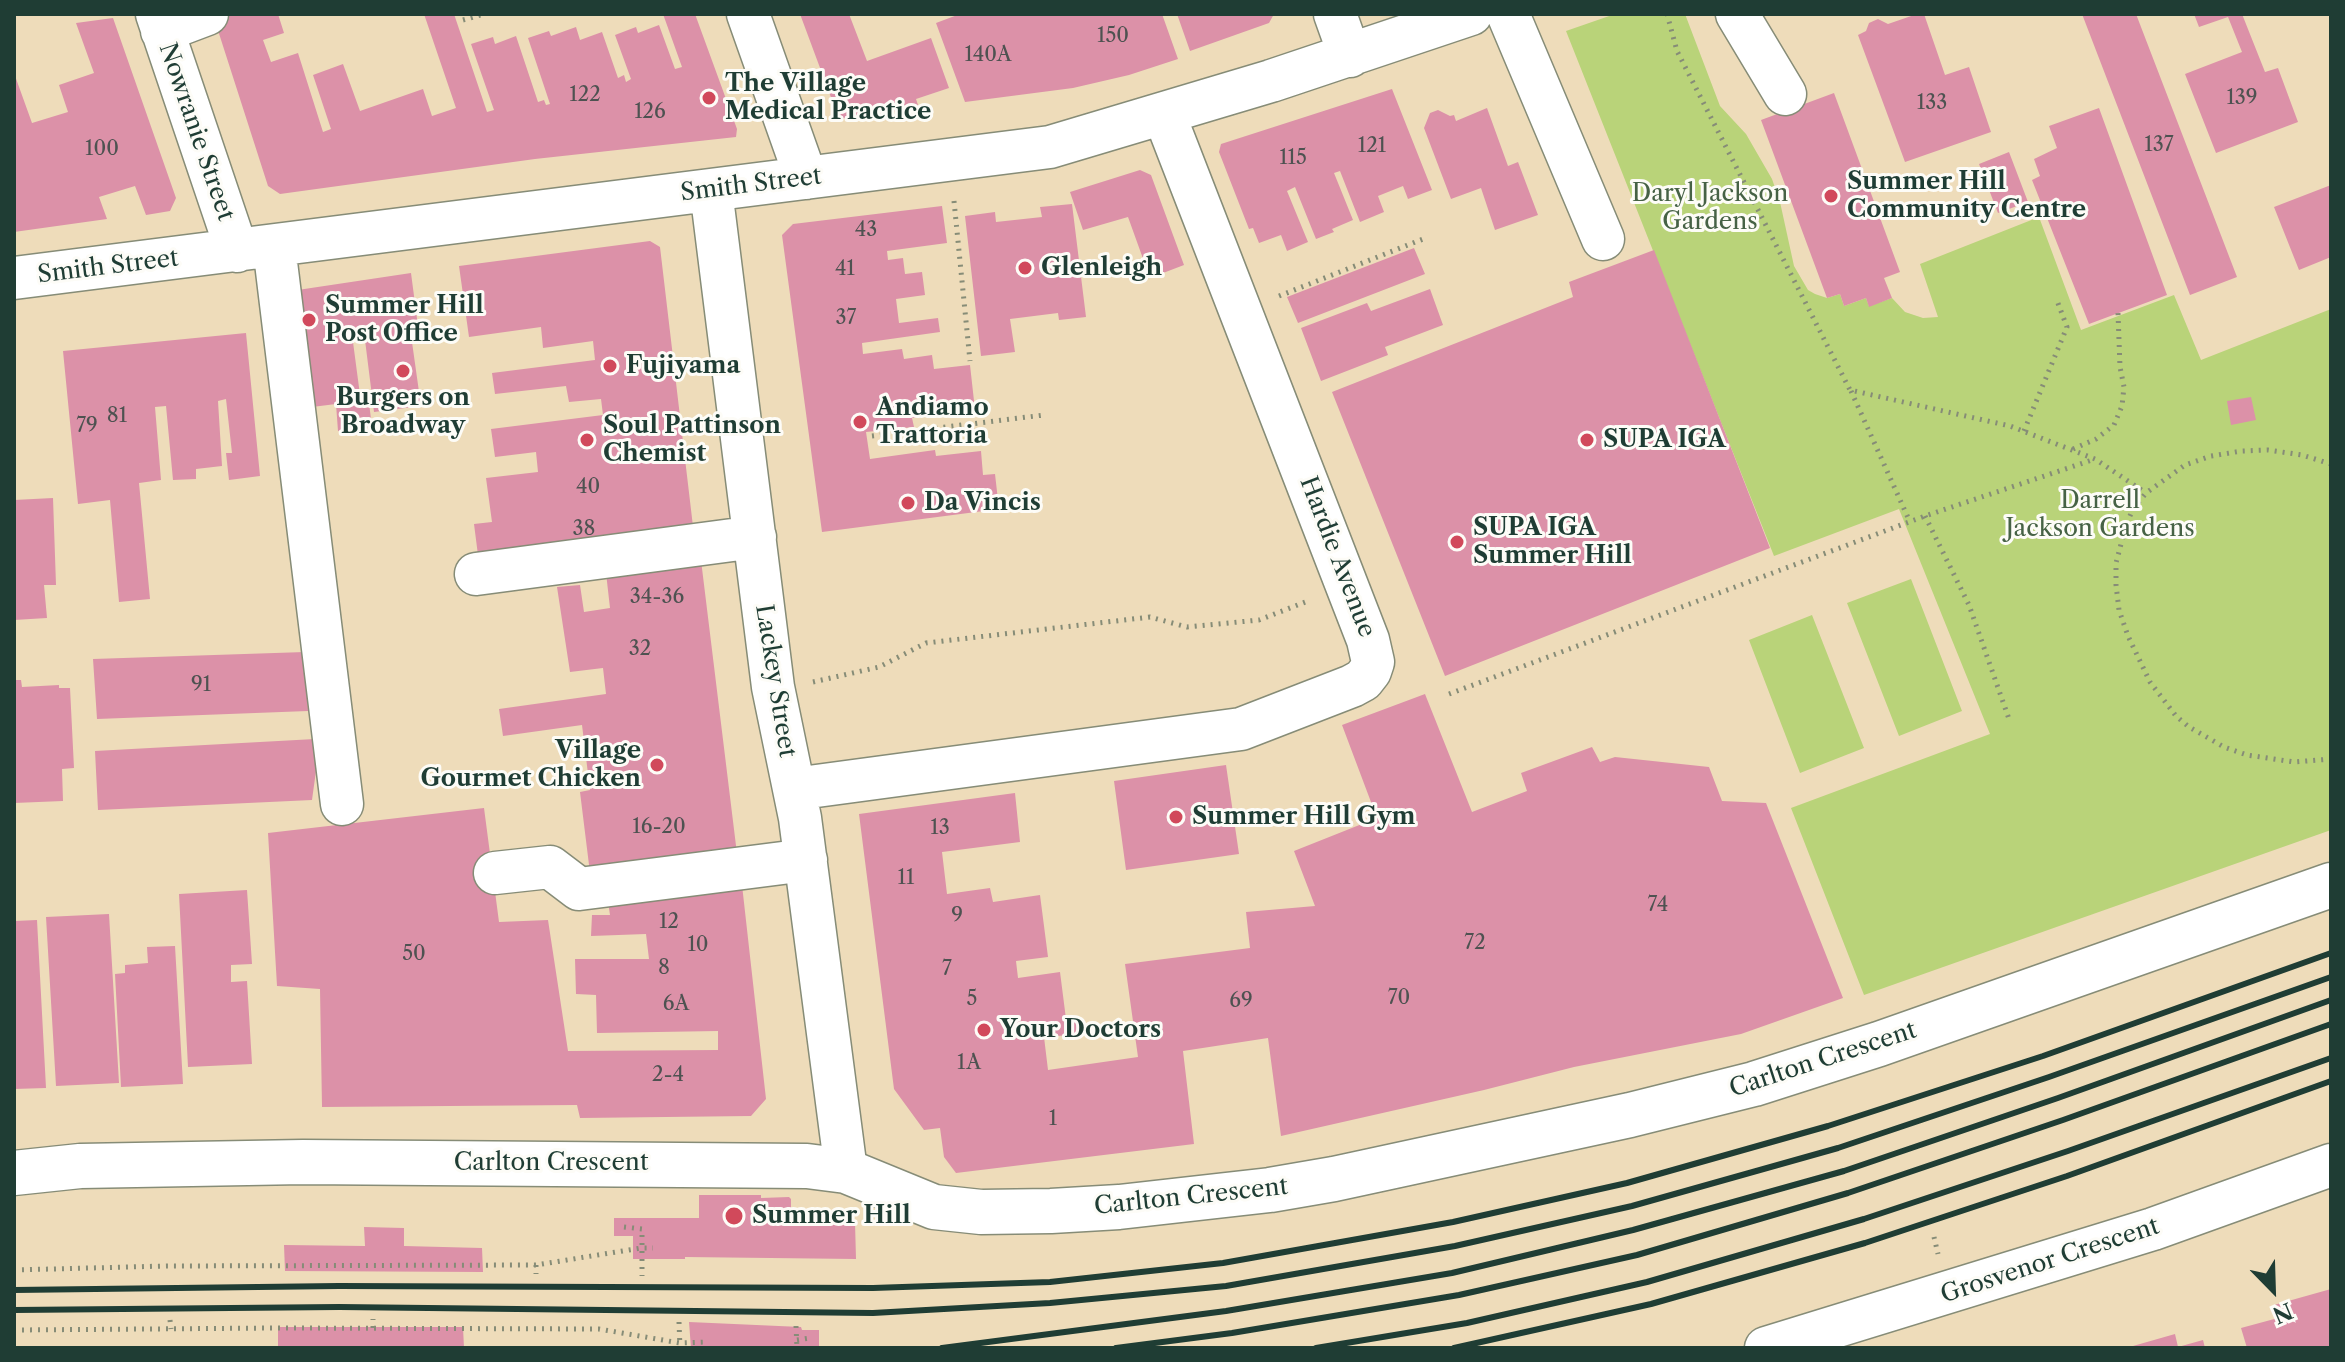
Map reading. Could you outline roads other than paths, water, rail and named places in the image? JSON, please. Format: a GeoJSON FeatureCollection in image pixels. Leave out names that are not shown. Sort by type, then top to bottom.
{"type":"FeatureCollection","features":[{"type":"Feature","properties":{"kind":"main road","name":"Carlton Crescent"},"geometry":{"type":"LineString","coordinates":[[14,1173],[80,1166],[303,1162],[816,1166],[846,1171],[934,1207],[981,1212],[1119,1207],[1270,1190],[1630,1115],[1754,1084],[1879,1044],[2331,885]]}},
{"type":"Feature","properties":{"kind":"street"},"geometry":{"type":"LineString","coordinates":[[159,22],[207,14]]}},
{"type":"Feature","properties":{"kind":"street"},"geometry":{"type":"LineString","coordinates":[[748,14],[806,178]]}},
{"type":"Feature","properties":{"kind":"street"},"geometry":{"type":"LineString","coordinates":[[1335,14],[1350,56]]}},
{"type":"Feature","properties":{"kind":"street","name":"Smith Street"},"geometry":{"type":"LineString","coordinates":[[14,278],[1050,147],[1350,56],[1471,14]]}},
{"type":"Feature","properties":{"kind":"street"},"geometry":{"type":"LineString","coordinates":[[1508,14],[1603,239]]}},
{"type":"Feature","properties":{"kind":"street"},"geometry":{"type":"LineString","coordinates":[[1737,14],[1785,94]]}},
{"type":"Feature","properties":{"kind":"street","name":"Nowranie Street"},"geometry":{"type":"LineString","coordinates":[[159,22],[255,248],[342,804]]}},
{"type":"Feature","properties":{"kind":"street","name":"Hardie Avenue"},"geometry":{"type":"LineString","coordinates":[[794,789],[1241,729],[1352,686],[1363,680],[1370,671],[1372,651],[1348,586],[1164,114]]}},
{"type":"Feature","properties":{"kind":"street","name":"Lackey Street"},"geometry":{"type":"LineString","coordinates":[[711,190],[773,687],[806,860],[846,1171]]}},
{"type":"Feature","properties":{"kind":"street"},"geometry":{"type":"LineString","coordinates":[[476,574],[755,537]]}},
{"type":"Feature","properties":{"kind":"street"},"geometry":{"type":"LineString","coordinates":[[495,873],[550,867],[579,889],[806,860]]}},
{"type":"Feature","properties":{"kind":"street","name":"Grosvenor Crescent"},"geometry":{"type":"LineString","coordinates":[[1766,1348],[2153,1229],[2331,1165]]}},
{"type":"Feature","properties":{"kind":"railway"},"geometry":{"type":"LineString","coordinates":[[14,1290],[339,1286],[873,1288],[1050,1282],[1223,1263],[1453,1222],[1627,1183],[1828,1126],[2043,1056],[2331,953]]}},
{"type":"Feature","properties":{"kind":"railway"},"geometry":{"type":"LineString","coordinates":[[14,1310],[339,1307],[873,1313],[1050,1303],[1226,1286],[1455,1246],[1632,1206],[1838,1148],[2331,977]]}},
{"type":"Feature","properties":{"kind":"railway"},"geometry":{"type":"LineString","coordinates":[[942,1348],[1226,1311],[1452,1273],[1633,1230],[1844,1171],[2331,1000]]}},
{"type":"Feature","properties":{"kind":"railway"},"geometry":{"type":"LineString","coordinates":[[1116,1348],[1232,1333],[1459,1295],[1637,1255],[1848,1193],[2331,1024]]}},
{"type":"Feature","properties":{"kind":"railway"},"geometry":{"type":"LineString","coordinates":[[1316,1348],[1467,1323],[1647,1282],[1864,1219],[2331,1058]]}},
{"type":"Feature","properties":{"kind":"railway"},"geometry":{"type":"LineString","coordinates":[[1454,1348],[1651,1304],[1865,1243],[2067,1176],[2331,1081]]}},
{"type":"Feature","properties":{"kind":"place","name":"The Village Medical Practice"},"geometry":{"type":"Point","coordinates":[709,98]}},
{"type":"Feature","properties":{"kind":"place","name":"Summer Hill Community Centre"},"geometry":{"type":"Point","coordinates":[1831,196]}},
{"type":"Feature","properties":{"kind":"place","name":"Glenleigh"},"geometry":{"type":"Point","coordinates":[1025,268]}},
{"type":"Feature","properties":{"kind":"place","name":"Summer Hill Post Office"},"geometry":{"type":"Point","coordinates":[309,320]}},
{"type":"Feature","properties":{"kind":"place","name":"Fujiyama"},"geometry":{"type":"Point","coordinates":[610,366]}},
{"type":"Feature","properties":{"kind":"place","name":"Burgers on Broadway"},"geometry":{"type":"Point","coordinates":[403,371]}},
{"type":"Feature","properties":{"kind":"place","name":"Andiamo Trattoria"},"geometry":{"type":"Point","coordinates":[860,422]}},
{"type":"Feature","properties":{"kind":"place","name":"Soul Pattinson Chemist"},"geometry":{"type":"Point","coordinates":[587,440]}},
{"type":"Feature","properties":{"kind":"place","name":"SUPA IGA"},"geometry":{"type":"Point","coordinates":[1587,440]}},
{"type":"Feature","properties":{"kind":"place","name":"Da Vincis"},"geometry":{"type":"Point","coordinates":[908,503]}},
{"type":"Feature","properties":{"kind":"place","name":"SUPA IGA Summer Hill"},"geometry":{"type":"Point","coordinates":[1457,542]}},
{"type":"Feature","properties":{"kind":"place","name":"Village Gourmet Chicken"},"geometry":{"type":"Point","coordinates":[657,765]}},
{"type":"Feature","properties":{"kind":"place","name":"Summer Hill Gym"},"geometry":{"type":"Point","coordinates":[1176,817]}},
{"type":"Feature","properties":{"kind":"place","name":"Your Doctors"},"geometry":{"type":"Point","coordinates":[984,1030]}},
{"type":"Feature","properties":{"kind":"place","name":"Summer Hill"},"geometry":{"type":"Point","coordinates":[734,1216]}},
{"type":"Feature","properties":{"kind":"park label","name":"Daryl Jackson Gardens"},"geometry":{"type":"Point","coordinates":[1710,208]}},
{"type":"Feature","properties":{"kind":"park label","name":"Darrell Jackson Gardens"},"geometry":{"type":"Point","coordinates":[2100,515]}}]}
